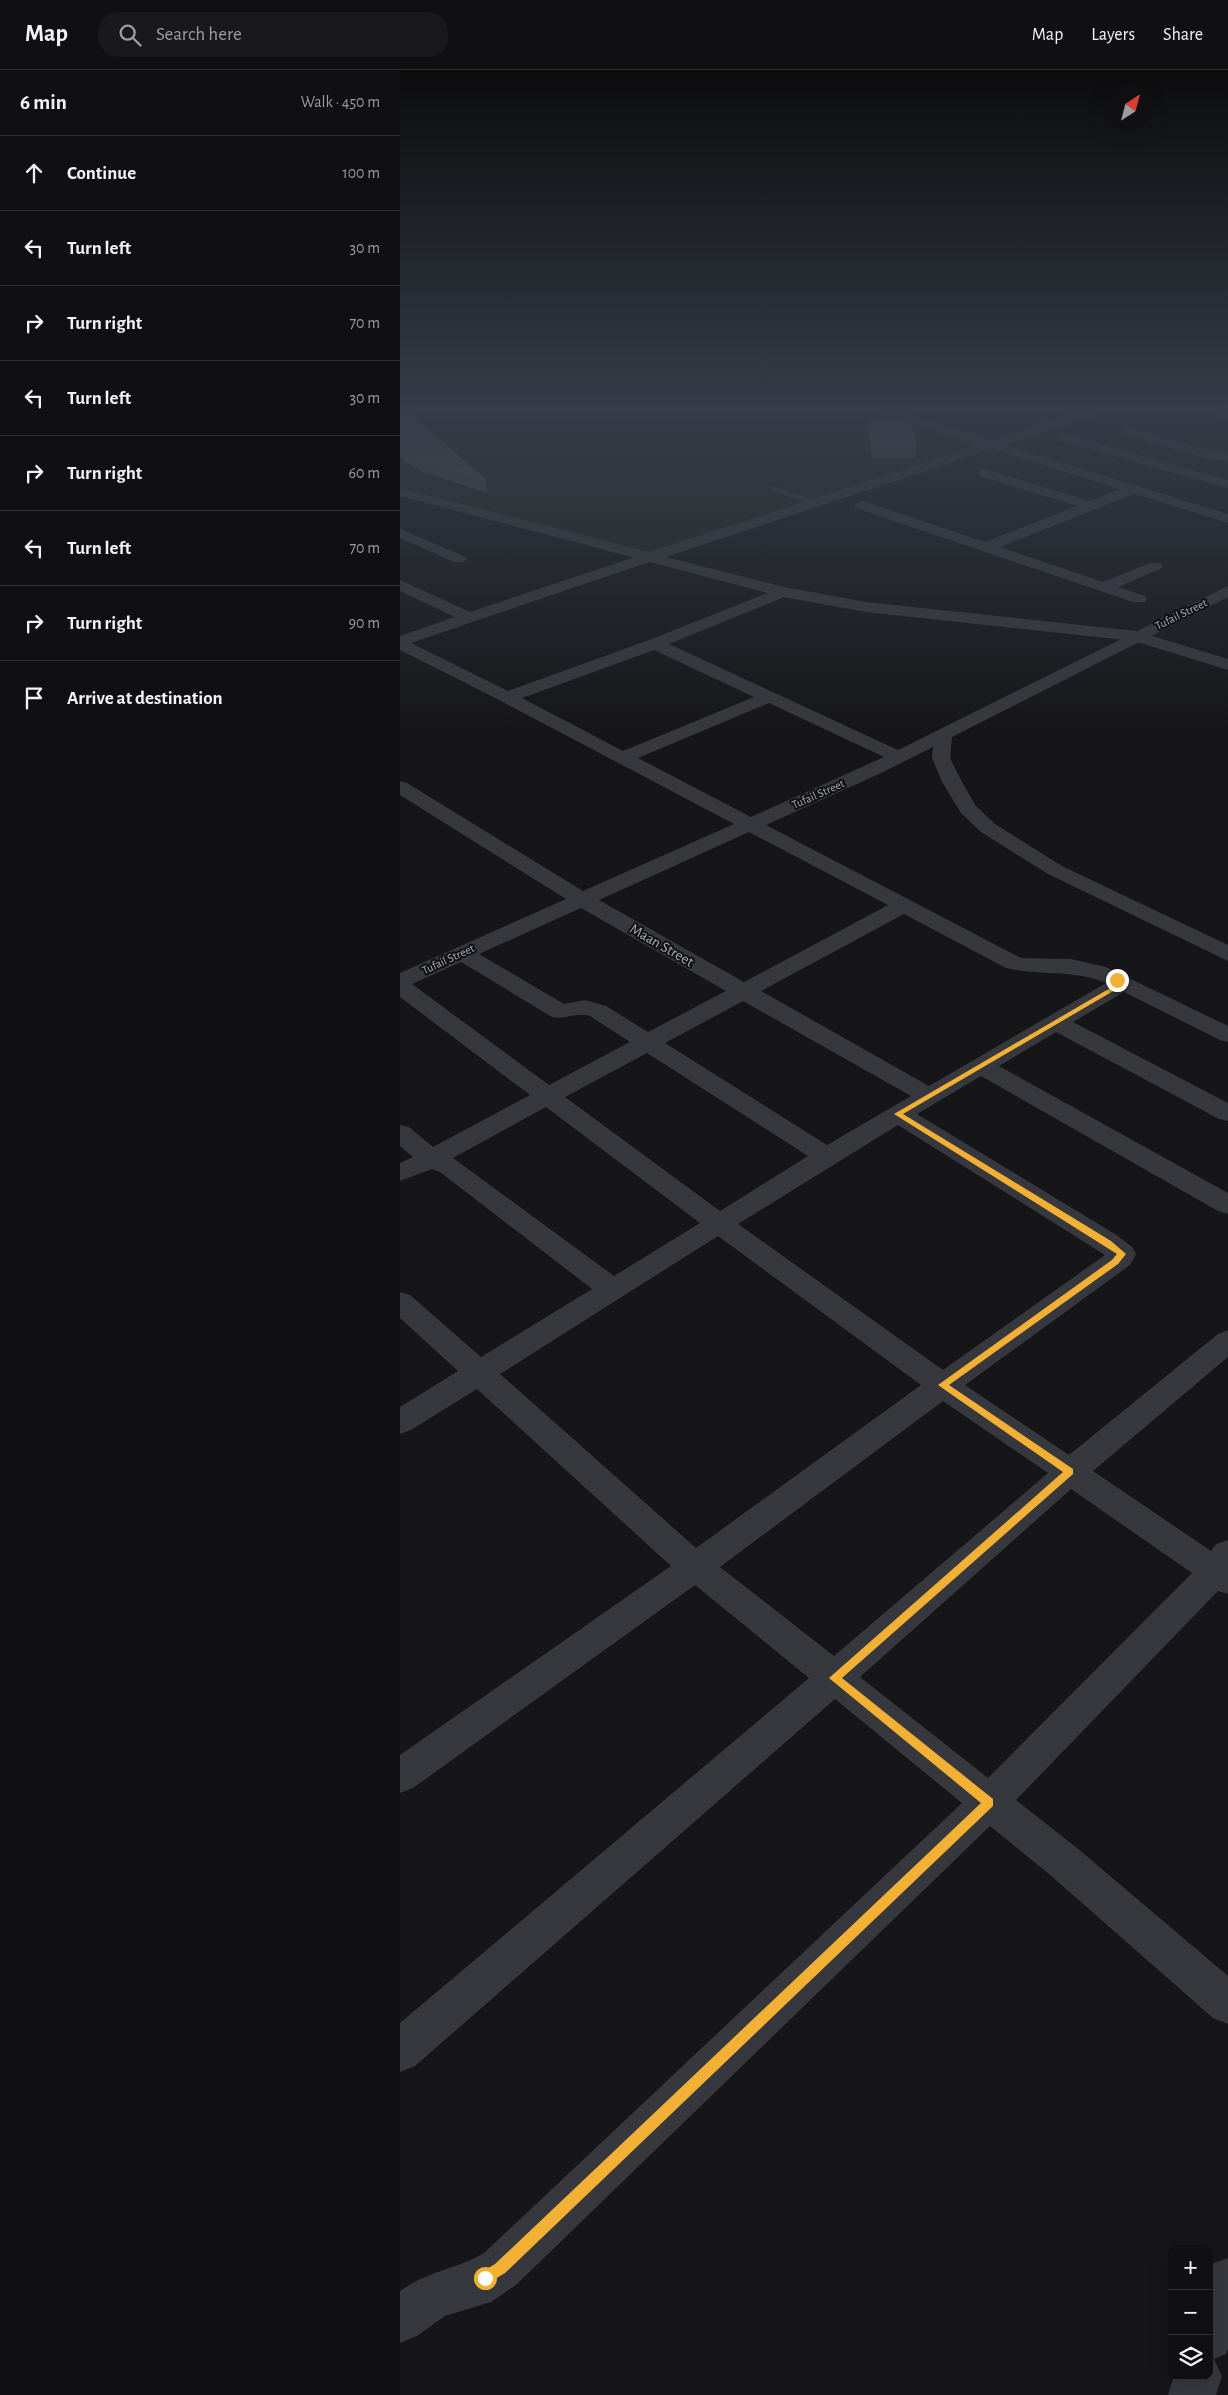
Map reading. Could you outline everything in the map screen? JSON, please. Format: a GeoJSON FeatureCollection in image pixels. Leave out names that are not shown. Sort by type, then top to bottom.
{"type":"FeatureCollection","features":[{"type":"Feature","properties":{"kind":"street"},"geometry":{"type":"LineString","coordinates":[[485,516],[783,592],[866,606],[1136,636],[1228,665]]}},
{"type":"Feature","properties":{"kind":"street"},"geometry":{"type":"LineString","coordinates":[[400,643],[776,516]]}},
{"type":"Feature","properties":{"kind":"street"},"geometry":{"type":"LineString","coordinates":[[892,516],[1139,599]]}},
{"type":"Feature","properties":{"kind":"street"},"geometry":{"type":"LineString","coordinates":[[986,547],[1067,516]]}},
{"type":"Feature","properties":{"kind":"street"},"geometry":{"type":"LineString","coordinates":[[400,533],[459,559]]}},
{"type":"Feature","properties":{"kind":"street"},"geometry":{"type":"LineString","coordinates":[[1104,587],[1155,566]]}},
{"type":"Feature","properties":{"kind":"street"},"geometry":{"type":"LineString","coordinates":[[400,585],[470,618]]}},
{"type":"Feature","properties":{"kind":"street","name":"Tufail Street"},"geometry":{"type":"LineString","coordinates":[[400,981],[899,757],[1228,591]]}},
{"type":"Feature","properties":{"kind":"street"},"geometry":{"type":"LineString","coordinates":[[507,697],[656,644],[694,626],[783,592]]}},
{"type":"Feature","properties":{"kind":"street"},"geometry":{"type":"LineString","coordinates":[[400,643],[507,697],[1014,963],[1024,966],[1055,964],[1079,967],[1107,975],[1222,1024]]}},
{"type":"Feature","properties":{"kind":"street"},"geometry":{"type":"LineString","coordinates":[[656,644],[899,757]]}},
{"type":"Feature","properties":{"kind":"street"},"geometry":{"type":"LineString","coordinates":[[622,758],[769,696]]}},
{"type":"Feature","properties":{"kind":"street"},"geometry":{"type":"LineString","coordinates":[[943,734],[941,758],[948,774],[968,808],[988,828],[1055,870],[1228,954]]}},
{"type":"Feature","properties":{"kind":"street","name":"Maan Street"},"geometry":{"type":"LineString","coordinates":[[400,787],[581,899],[928,1096]]}},
{"type":"Feature","properties":{"kind":"street"},"geometry":{"type":"LineString","coordinates":[[400,1173],[431,1159],[904,904]]}},
{"type":"Feature","properties":{"kind":"street"},"geometry":{"type":"LineString","coordinates":[[461,953],[560,1012],[590,1008],[828,1156]]}},
{"type":"Feature","properties":{"kind":"street"},"geometry":{"type":"LineString","coordinates":[[400,1422],[828,1156],[1124,983]]}},
{"type":"Feature","properties":{"kind":"street"},"geometry":{"type":"LineString","coordinates":[[400,986],[718,1223],[943,1385],[1070,1472],[1224,1568],[989,1802],[500,2269],[474,2285],[434,2295],[400,2319]]}},
{"type":"Feature","properties":{"kind":"street"},"geometry":{"type":"LineString","coordinates":[[1056,1023],[1228,1113]]}},
{"type":"Feature","properties":{"kind":"street"},"geometry":{"type":"LineString","coordinates":[[981,1066],[1228,1205]]}},
{"type":"Feature","properties":{"kind":"street"},"geometry":{"type":"LineString","coordinates":[[400,1776],[696,1567],[943,1385],[1115,1262],[1122,1254],[1100,1238],[898,1114]]}},
{"type":"Feature","properties":{"kind":"street"},"geometry":{"type":"LineString","coordinates":[[400,1133],[431,1159],[449,1166],[612,1290]]}},
{"type":"Feature","properties":{"kind":"street"},"geometry":{"type":"LineString","coordinates":[[400,1302],[696,1567],[1063,1861],[1228,2003]]}},
{"type":"Feature","properties":{"kind":"street"},"geometry":{"type":"LineString","coordinates":[[400,2050],[834,1678],[1070,1472],[1228,1341]]}},
{"type":"Feature","properties":{"kind":"street"},"geometry":{"type":"LineString","coordinates":[[1210,2335],[1228,2281]]}},
{"type":"Feature","properties":{"kind":"street"},"geometry":{"type":"LineString","coordinates":[[1192,2395],[1197,2380]]}},
{"type":"Feature","properties":{"kind":"shaded area"},"geometry":{"type":"Polygon","coordinates":[[[502,516],[770,516],[648,555],[502,516]]]}},
{"type":"Feature","properties":{"kind":"route"},"geometry":{"type":"LineString","coordinates":[[485,2278],[500,2269],[989,1802],[834,1678],[1070,1472],[943,1385],[1115,1262],[1122,1254],[1108,1243],[898,1114],[1124,983],[1117,980]]}}]}
